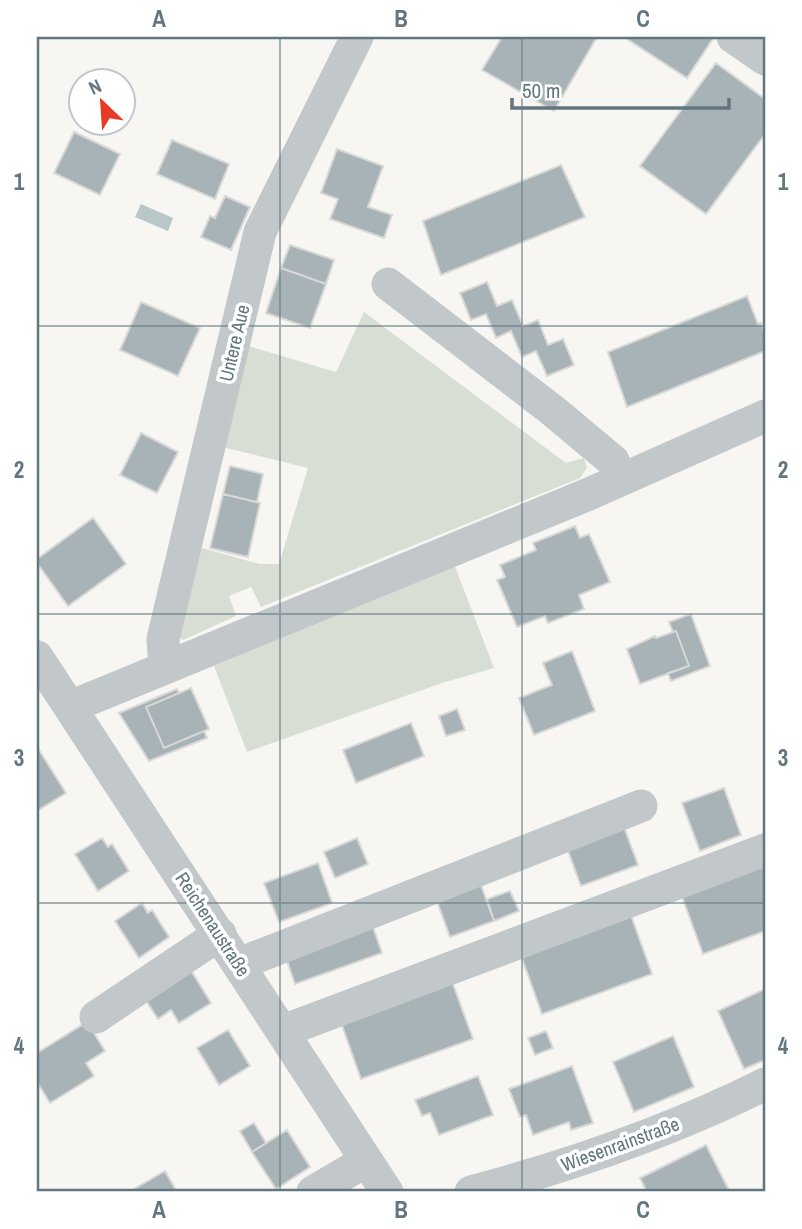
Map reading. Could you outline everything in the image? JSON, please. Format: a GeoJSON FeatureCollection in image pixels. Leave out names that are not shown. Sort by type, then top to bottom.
{"type":"FeatureCollection","features":[{"type":"Feature","properties":{"kind":"street","name":"Untere Aue"},"geometry":{"type":"LineString","coordinates":[[165,667],[163,639],[258,239],[357,37]]}},
{"type":"Feature","properties":{"kind":"street"},"geometry":{"type":"LineString","coordinates":[[733,37],[765,59]]}},
{"type":"Feature","properties":{"kind":"street"},"geometry":{"type":"LineString","coordinates":[[388,284],[552,410],[613,461],[621,479]]}},
{"type":"Feature","properties":{"kind":"street"},"geometry":{"type":"LineString","coordinates":[[70,707],[589,494],[765,416]]}},
{"type":"Feature","properties":{"kind":"street","name":"Reichenaustraße"},"geometry":{"type":"LineString","coordinates":[[37,657],[387,1192]]}},
{"type":"Feature","properties":{"kind":"street"},"geometry":{"type":"LineString","coordinates":[[239,964],[641,806]]}},
{"type":"Feature","properties":{"kind":"street"},"geometry":{"type":"LineString","coordinates":[[283,1031],[765,850]]}},
{"type":"Feature","properties":{"kind":"street"},"geometry":{"type":"LineString","coordinates":[[96,1017],[220,934]]}},
{"type":"Feature","properties":{"kind":"street","name":"Wiesenrainstraße"},"geometry":{"type":"LineString","coordinates":[[471,1192],[590,1157],[673,1125],[765,1084]]}},
{"type":"Feature","properties":{"kind":"street"},"geometry":{"type":"LineString","coordinates":[[313,1192],[366,1161]]}},
{"type":"Feature","properties":{"kind":"shaded area"},"geometry":{"type":"Polygon","coordinates":[[[141,204],[173,218],[168,231],[135,217],[141,204]]]}},
{"type":"Feature","properties":{"kind":"shaded area"},"geometry":{"type":"Polygon","coordinates":[[[364,312],[566,463],[584,458],[587,468],[580,478],[261,607],[251,587],[229,596],[236,616],[183,640],[176,635],[195,546],[260,564],[279,564],[308,468],[218,446],[241,344],[336,372],[364,312]]]}},
{"type":"Feature","properties":{"kind":"shaded area"},"geometry":{"type":"Polygon","coordinates":[[[454,564],[494,668],[442,683],[247,752],[214,666],[454,564]]]}},
{"type":"Feature","properties":{"kind":"building"},"geometry":{"type":"Polygon","coordinates":[[[502,37],[597,37],[554,111],[482,70],[502,37]]]}},
{"type":"Feature","properties":{"kind":"building"},"geometry":{"type":"Polygon","coordinates":[[[624,37],[714,37],[687,78],[624,37]]]}},
{"type":"Feature","properties":{"kind":"building"},"geometry":{"type":"Polygon","coordinates":[[[716,63],[765,99],[765,134],[706,214],[640,166],[716,63]]]}},
{"type":"Feature","properties":{"kind":"building"},"geometry":{"type":"Polygon","coordinates":[[[72,136],[82,136],[120,154],[100,195],[54,173],[72,136]]]}},
{"type":"Feature","properties":{"kind":"building"},"geometry":{"type":"Polygon","coordinates":[[[172,140],[229,164],[215,199],[157,174],[172,140]]]}},
{"type":"Feature","properties":{"kind":"building"},"geometry":{"type":"Polygon","coordinates":[[[337,149],[383,166],[368,207],[392,215],[384,238],[330,219],[338,199],[321,193],[337,149]]]}},
{"type":"Feature","properties":{"kind":"building"},"geometry":{"type":"Polygon","coordinates":[[[561,165],[585,217],[441,275],[423,221],[561,165]]]}},
{"type":"Feature","properties":{"kind":"building"},"geometry":{"type":"Polygon","coordinates":[[[225,196],[250,207],[231,250],[201,237],[210,216],[215,218],[225,196]]]}},
{"type":"Feature","properties":{"kind":"building"},"geometry":{"type":"Polygon","coordinates":[[[290,245],[334,260],[326,284],[281,268],[290,245]]]}},
{"type":"Feature","properties":{"kind":"building"},"geometry":{"type":"Polygon","coordinates":[[[281,268],[326,284],[310,328],[266,313],[281,268]]]}},
{"type":"Feature","properties":{"kind":"building"},"geometry":{"type":"Polygon","coordinates":[[[487,282],[497,306],[512,300],[523,326],[538,320],[548,345],[563,339],[574,365],[547,376],[536,351],[522,357],[511,331],[496,338],[486,314],[471,320],[460,293],[487,282]]]}},
{"type":"Feature","properties":{"kind":"building"},"geometry":{"type":"Polygon","coordinates":[[[747,296],[765,334],[765,351],[627,407],[608,352],[747,296]]]}},
{"type":"Feature","properties":{"kind":"building"},"geometry":{"type":"Polygon","coordinates":[[[141,302],[200,328],[178,376],[120,350],[141,302]]]}},
{"type":"Feature","properties":{"kind":"building"},"geometry":{"type":"Polygon","coordinates":[[[141,433],[178,452],[157,493],[120,475],[141,433]]]}},
{"type":"Feature","properties":{"kind":"building"},"geometry":{"type":"Polygon","coordinates":[[[230,466],[263,474],[257,502],[223,494],[230,466]]]}},
{"type":"Feature","properties":{"kind":"building"},"geometry":{"type":"Polygon","coordinates":[[[223,494],[260,503],[248,557],[210,548],[223,494]]]}},
{"type":"Feature","properties":{"kind":"building"},"geometry":{"type":"Polygon","coordinates":[[[93,518],[126,564],[68,606],[37,563],[37,559],[93,518]]]}},
{"type":"Feature","properties":{"kind":"building"},"geometry":{"type":"Polygon","coordinates":[[[575,526],[580,538],[589,534],[610,582],[579,595],[584,609],[548,623],[545,616],[517,627],[497,580],[505,577],[500,565],[536,550],[533,543],[575,526]]]}},
{"type":"Feature","properties":{"kind":"building"},"geometry":{"type":"Polygon","coordinates":[[[691,614],[710,666],[671,681],[668,673],[689,666],[676,631],[673,632],[669,622],[691,614]]]}},
{"type":"Feature","properties":{"kind":"building"},"geometry":{"type":"Polygon","coordinates":[[[676,631],[689,666],[640,684],[627,649],[655,636],[656,638],[676,631]]]}},
{"type":"Feature","properties":{"kind":"building"},"geometry":{"type":"Polygon","coordinates":[[[572,651],[595,711],[534,735],[519,698],[552,685],[543,663],[572,651]]]}},
{"type":"Feature","properties":{"kind":"building"},"geometry":{"type":"Polygon","coordinates":[[[191,688],[209,729],[164,748],[146,707],[191,688]]]}},
{"type":"Feature","properties":{"kind":"building"},"geometry":{"type":"Polygon","coordinates":[[[177,689],[179,693],[146,707],[164,748],[204,731],[207,738],[149,761],[119,713],[177,689]]]}},
{"type":"Feature","properties":{"kind":"building"},"geometry":{"type":"Polygon","coordinates":[[[457,709],[465,730],[446,736],[439,716],[457,709]]]}},
{"type":"Feature","properties":{"kind":"building"},"geometry":{"type":"Polygon","coordinates":[[[411,723],[424,756],[356,783],[343,750],[411,723]]]}},
{"type":"Feature","properties":{"kind":"building"},"geometry":{"type":"Polygon","coordinates":[[[39,750],[66,793],[37,811],[37,751],[39,750]]]}},
{"type":"Feature","properties":{"kind":"building"},"geometry":{"type":"Polygon","coordinates":[[[724,788],[741,835],[700,851],[682,803],[724,788]]]}},
{"type":"Feature","properties":{"kind":"building"},"geometry":{"type":"Polygon","coordinates":[[[624,827],[638,865],[581,886],[567,848],[624,827]]]}},
{"type":"Feature","properties":{"kind":"building"},"geometry":{"type":"Polygon","coordinates":[[[102,838],[108,847],[112,844],[129,871],[98,891],[75,854],[102,838]]]}},
{"type":"Feature","properties":{"kind":"building"},"geometry":{"type":"Polygon","coordinates":[[[357,838],[368,864],[335,878],[324,852],[357,838]]]}},
{"type":"Feature","properties":{"kind":"building"},"geometry":{"type":"Polygon","coordinates":[[[765,859],[765,931],[703,954],[680,891],[765,859]]]}},
{"type":"Feature","properties":{"kind":"building"},"geometry":{"type":"Polygon","coordinates":[[[318,863],[332,903],[279,922],[264,883],[318,863]]]}},
{"type":"Feature","properties":{"kind":"building"},"geometry":{"type":"Polygon","coordinates":[[[478,877],[494,921],[450,937],[434,893],[478,877]]]}},
{"type":"Feature","properties":{"kind":"building"},"geometry":{"type":"Polygon","coordinates":[[[510,891],[519,911],[494,921],[487,899],[510,891]]]}},
{"type":"Feature","properties":{"kind":"building"},"geometry":{"type":"Polygon","coordinates":[[[142,903],[148,913],[152,910],[169,937],[139,958],[115,921],[142,903]]]}},
{"type":"Feature","properties":{"kind":"building"},"geometry":{"type":"Polygon","coordinates":[[[629,910],[652,974],[542,1014],[519,950],[629,910]]]}},
{"type":"Feature","properties":{"kind":"building"},"geometry":{"type":"Polygon","coordinates":[[[373,927],[382,953],[295,984],[286,958],[373,927]]]}},
{"type":"Feature","properties":{"kind":"building"},"geometry":{"type":"Polygon","coordinates":[[[187,964],[211,1003],[179,1023],[171,1010],[158,1019],[141,993],[187,964]]]}},
{"type":"Feature","properties":{"kind":"building"},"geometry":{"type":"Polygon","coordinates":[[[450,976],[473,1039],[361,1079],[339,1017],[450,976]]]}},
{"type":"Feature","properties":{"kind":"building"},"geometry":{"type":"Polygon","coordinates":[[[765,989],[765,1060],[744,1069],[718,1011],[765,989]]]}},
{"type":"Feature","properties":{"kind":"building"},"geometry":{"type":"Polygon","coordinates":[[[87,1022],[105,1051],[86,1063],[94,1076],[50,1103],[37,1082],[37,1053],[87,1022]]]}},
{"type":"Feature","properties":{"kind":"building"},"geometry":{"type":"Polygon","coordinates":[[[228,1030],[250,1066],[219,1085],[197,1048],[228,1030]]]}},
{"type":"Feature","properties":{"kind":"building"},"geometry":{"type":"Polygon","coordinates":[[[546,1031],[553,1048],[535,1055],[528,1038],[546,1031]]]}},
{"type":"Feature","properties":{"kind":"building"},"geometry":{"type":"Polygon","coordinates":[[[673,1036],[694,1087],[634,1112],[613,1062],[673,1036]]]}},
{"type":"Feature","properties":{"kind":"building"},"geometry":{"type":"Polygon","coordinates":[[[572,1066],[593,1123],[571,1130],[569,1122],[533,1135],[526,1115],[520,1117],[509,1089],[572,1066]]]}},
{"type":"Feature","properties":{"kind":"building"},"geometry":{"type":"Polygon","coordinates":[[[478,1076],[493,1115],[439,1135],[430,1113],[422,1116],[415,1100],[478,1076]]]}},
{"type":"Feature","properties":{"kind":"building"},"geometry":{"type":"Polygon","coordinates":[[[254,1123],[266,1143],[252,1152],[240,1131],[254,1123]]]}},
{"type":"Feature","properties":{"kind":"building"},"geometry":{"type":"Polygon","coordinates":[[[287,1130],[310,1167],[276,1189],[252,1152],[287,1130]]]}},
{"type":"Feature","properties":{"kind":"building"},"geometry":{"type":"Polygon","coordinates":[[[706,1145],[730,1192],[647,1192],[640,1178],[706,1145]]]}},
{"type":"Feature","properties":{"kind":"building"},"geometry":{"type":"Polygon","coordinates":[[[165,1171],[177,1192],[129,1192],[165,1171]]]}}]}
